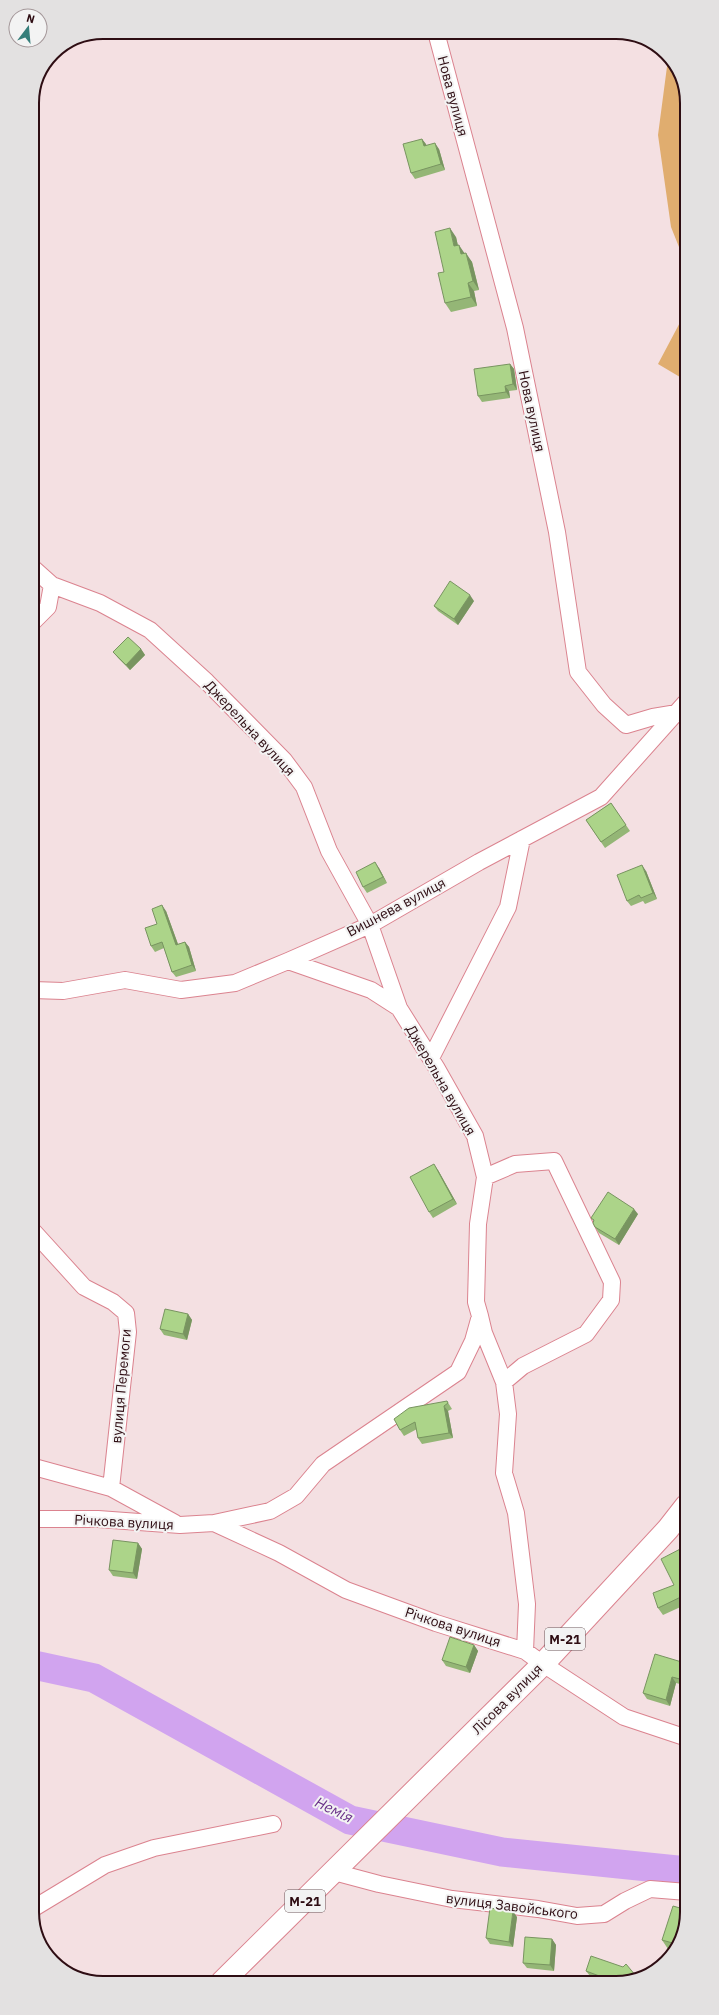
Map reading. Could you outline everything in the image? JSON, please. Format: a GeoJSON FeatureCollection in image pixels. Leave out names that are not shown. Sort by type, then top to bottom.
{"type":"FeatureCollection","features":[{"type":"Feature","properties":{"kind":"highway","name":"Лісова вулиця"},"geometry":{"type":"LineString","coordinates":[[334,1872],[542,1664],[668,1529],[680,1514]]}},
{"type":"Feature","properties":{"kind":"highway","name":"М-21"},"geometry":{"type":"LineString","coordinates":[[228,1976],[334,1872]]}},
{"type":"Feature","properties":{"kind":"street","name":"Нова вулиця"},"geometry":{"type":"LineString","coordinates":[[438,39],[515,328],[557,532],[578,672],[604,705],[626,725],[680,708]]}},
{"type":"Feature","properties":{"kind":"street","name":"Джерельна вулиця"},"geometry":{"type":"LineString","coordinates":[[39,573],[52,585],[100,603],[150,630],[207,682],[284,760],[304,787],[329,851],[370,925],[399,1008],[431,1058],[475,1136],[485,1177],[478,1224],[476,1302],[484,1333],[504,1382],[508,1414],[504,1473],[516,1513],[527,1604],[526,1651]]}},
{"type":"Feature","properties":{"kind":"street"},"geometry":{"type":"LineString","coordinates":[[39,616],[48,607],[52,585]]}},
{"type":"Feature","properties":{"kind":"street","name":"Вишнева вулиця"},"geometry":{"type":"LineString","coordinates":[[39,990],[64,991],[124,980],[181,990],[235,983],[288,961],[370,925],[522,839],[601,797],[680,709]]}},
{"type":"Feature","properties":{"kind":"street"},"geometry":{"type":"LineString","coordinates":[[431,1058],[508,907],[522,839]]}},
{"type":"Feature","properties":{"kind":"street","name":"Джерельна вулиця"},"geometry":{"type":"LineString","coordinates":[[288,961],[371,990],[399,1008]]}},
{"type":"Feature","properties":{"kind":"street"},"geometry":{"type":"LineString","coordinates":[[485,1177],[515,1164],[554,1162],[612,1282],[611,1300],[586,1334],[523,1366],[504,1382]]}},
{"type":"Feature","properties":{"kind":"street","name":"вулиця Перемоги"},"geometry":{"type":"LineString","coordinates":[[39,1238],[84,1287],[113,1302],[126,1313],[128,1332],[111,1488]]}},
{"type":"Feature","properties":{"kind":"street","name":"Джерельна вулиця"},"geometry":{"type":"LineString","coordinates":[[324,1464],[390,1417],[458,1372],[473,1341],[480,1316]]}},
{"type":"Feature","properties":{"kind":"street","name":"Річкова вулиця"},"geometry":{"type":"LineString","coordinates":[[39,1519],[98,1520],[180,1526],[214,1523],[270,1511],[296,1496],[324,1464]]}},
{"type":"Feature","properties":{"kind":"street"},"geometry":{"type":"LineString","coordinates":[[39,1468],[111,1488],[180,1526]]}},
{"type":"Feature","properties":{"kind":"street","name":"Річкова вулиця"},"geometry":{"type":"LineString","coordinates":[[214,1523],[279,1553],[346,1590],[436,1624],[526,1651],[542,1664],[624,1717],[680,1736]]}},
{"type":"Feature","properties":{"kind":"street"},"geometry":{"type":"LineString","coordinates":[[39,1905],[105,1865],[154,1848],[273,1824]]}},
{"type":"Feature","properties":{"kind":"street","name":"вулиця Завойського"},"geometry":{"type":"LineString","coordinates":[[334,1872],[379,1884],[452,1899],[538,1909],[577,1916],[604,1914],[625,1901],[650,1889],[680,1891]]}},
{"type":"Feature","properties":{"kind":"shaded area"},"geometry":{"type":"Polygon","coordinates":[[[667,65],[678,87],[680,103],[680,250],[671,227],[658,135],[667,65]]]}},
{"type":"Feature","properties":{"kind":"shaded area"},"geometry":{"type":"Polygon","coordinates":[[[680,322],[680,377],[658,364],[680,322]]]}},
{"type":"Feature","properties":{"kind":"building"},"geometry":{"type":"Polygon","coordinates":[[[422,139],[424,146],[435,143],[441,164],[411,173],[403,144],[422,139]]]}},
{"type":"Feature","properties":{"kind":"building"},"geometry":{"type":"Polygon","coordinates":[[[450,228],[454,246],[459,245],[461,254],[466,253],[473,281],[468,283],[471,297],[445,303],[438,273],[444,272],[435,232],[450,228]]]}},
{"type":"Feature","properties":{"kind":"building"},"geometry":{"type":"Polygon","coordinates":[[[510,364],[513,384],[505,386],[506,392],[478,396],[474,369],[510,364]]]}},
{"type":"Feature","properties":{"kind":"building"},"geometry":{"type":"Polygon","coordinates":[[[450,581],[470,595],[454,619],[434,606],[450,581]]]}},
{"type":"Feature","properties":{"kind":"building"},"geometry":{"type":"Polygon","coordinates":[[[128,637],[141,649],[126,665],[113,652],[128,637]]]}},
{"type":"Feature","properties":{"kind":"building"},"geometry":{"type":"Polygon","coordinates":[[[611,803],[626,825],[601,842],[586,820],[611,803]]]}},
{"type":"Feature","properties":{"kind":"building"},"geometry":{"type":"Polygon","coordinates":[[[375,862],[383,877],[363,887],[356,872],[375,862]]]}},
{"type":"Feature","properties":{"kind":"building"},"geometry":{"type":"Polygon","coordinates":[[[642,865],[653,893],[641,898],[639,895],[627,901],[617,875],[642,865]]]}},
{"type":"Feature","properties":{"kind":"building"},"geometry":{"type":"Polygon","coordinates":[[[162,905],[176,945],[185,942],[192,965],[172,972],[162,942],[151,946],[145,928],[157,924],[152,909],[162,905]]]}},
{"type":"Feature","properties":{"kind":"building"},"geometry":{"type":"Polygon","coordinates":[[[434,1164],[453,1199],[429,1212],[410,1177],[434,1164]]]}},
{"type":"Feature","properties":{"kind":"building"},"geometry":{"type":"Polygon","coordinates":[[[608,1192],[634,1209],[615,1239],[595,1227],[593,1223],[594,1220],[591,1218],[608,1192]]]}},
{"type":"Feature","properties":{"kind":"building"},"geometry":{"type":"Polygon","coordinates":[[[165,1309],[188,1314],[183,1334],[160,1329],[165,1309]]]}},
{"type":"Feature","properties":{"kind":"building"},"geometry":{"type":"Polygon","coordinates":[[[447,1401],[448,1403],[444,1406],[449,1433],[418,1438],[415,1422],[400,1430],[394,1419],[409,1408],[447,1401]]]}},
{"type":"Feature","properties":{"kind":"building"},"geometry":{"type":"Polygon","coordinates":[[[113,1540],[138,1543],[133,1573],[109,1570],[113,1540]]]}},
{"type":"Feature","properties":{"kind":"building"},"geometry":{"type":"Polygon","coordinates":[[[680,1549],[680,1597],[658,1608],[653,1593],[674,1585],[661,1559],[680,1549]]]}},
{"type":"Feature","properties":{"kind":"building"},"geometry":{"type":"Polygon","coordinates":[[[450,1637],[474,1645],[466,1667],[442,1660],[450,1637]]]}},
{"type":"Feature","properties":{"kind":"building"},"geometry":{"type":"Polygon","coordinates":[[[655,1654],[680,1662],[680,1679],[672,1677],[666,1700],[643,1693],[655,1654]]]}},
{"type":"Feature","properties":{"kind":"building"},"geometry":{"type":"Polygon","coordinates":[[[673,1906],[680,1908],[677,1933],[672,1943],[662,1940],[673,1906]]]}},
{"type":"Feature","properties":{"kind":"building"},"geometry":{"type":"Polygon","coordinates":[[[490,1908],[513,1911],[509,1942],[486,1938],[490,1908]]]}},
{"type":"Feature","properties":{"kind":"building"},"geometry":{"type":"Polygon","coordinates":[[[525,1937],[552,1939],[550,1965],[523,1963],[525,1937]]]}},
{"type":"Feature","properties":{"kind":"building"},"geometry":{"type":"Polygon","coordinates":[[[591,1956],[623,1967],[626,1964],[634,1973],[616,1976],[599,1976],[586,1971],[591,1956]]]}},
{"type":"Feature","properties":{"kind":"waterway","name":"Немія"},"geometry":{"type":"LineString","coordinates":[[39,1666],[94,1678],[350,1820],[502,1852],[680,1870]]}}]}
